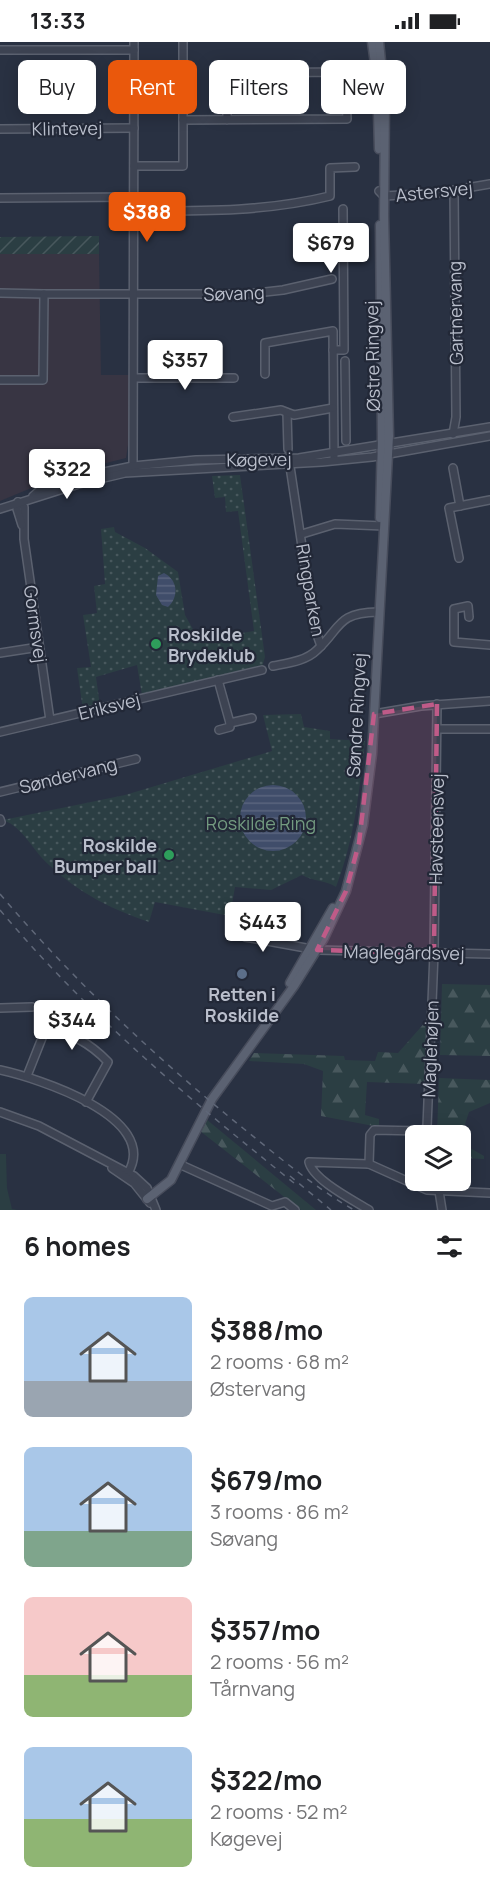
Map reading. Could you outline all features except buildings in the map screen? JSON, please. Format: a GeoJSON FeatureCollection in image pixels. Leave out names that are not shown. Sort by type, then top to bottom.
{"type":"FeatureCollection","features":[{"type":"Feature","properties":{"kind":"main road","name":"Østre Ringvej"},"geometry":{"type":"LineString","coordinates":[[372,42],[378,88],[382,194],[385,450]]}},
{"type":"Feature","properties":{"kind":"main road","name":"Østre Ringvej"},"geometry":{"type":"LineString","coordinates":[[379,42],[385,99],[382,194],[382,392]]}},
{"type":"Feature","properties":{"kind":"main road","name":"Søndre Ringvej"},"geometry":{"type":"LineString","coordinates":[[150,1198],[166,1185],[179,1164],[198,1121],[278,1008],[313,949],[348,879],[367,802],[374,714],[385,450],[382,392]]}},
{"type":"Feature","properties":{"kind":"street"},"geometry":{"type":"LineString","coordinates":[[135,166],[183,166],[183,42]]}},
{"type":"Feature","properties":{"kind":"street"},"geometry":{"type":"LineString","coordinates":[[0,50],[40,46],[134,46],[134,443],[136,469]]}},
{"type":"Feature","properties":{"kind":"street"},"geometry":{"type":"LineString","coordinates":[[183,120],[227,120],[347,118],[345,72],[227,73],[227,120]]}},
{"type":"Feature","properties":{"kind":"street","name":"Klintevej"},"geometry":{"type":"LineString","coordinates":[[0,129],[134,128]]}},
{"type":"Feature","properties":{"kind":"street"},"geometry":{"type":"LineString","coordinates":[[135,211],[242,211],[286,206],[330,196],[330,168],[355,167]]}},
{"type":"Feature","properties":{"kind":"street","name":"Astersvej"},"geometry":{"type":"LineString","coordinates":[[382,194],[454,191],[490,184]]}},
{"type":"Feature","properties":{"kind":"street","name":"Gartnervang"},"geometry":{"type":"LineString","coordinates":[[453,434],[456,417],[454,191]]}},
{"type":"Feature","properties":{"kind":"street"},"geometry":{"type":"LineString","coordinates":[[0,198],[135,197]]}},
{"type":"Feature","properties":{"kind":"street"},"geometry":{"type":"LineString","coordinates":[[333,350],[345,350],[343,210]]}},
{"type":"Feature","properties":{"kind":"street","name":"Søvang"},"geometry":{"type":"LineString","coordinates":[[0,293],[265,293],[332,279]]}},
{"type":"Feature","properties":{"kind":"street"},"geometry":{"type":"LineString","coordinates":[[0,380],[44,380],[44,294]]}},
{"type":"Feature","properties":{"kind":"street"},"geometry":{"type":"LineString","coordinates":[[265,374],[265,343],[333,332],[334,458]]}},
{"type":"Feature","properties":{"kind":"street"},"geometry":{"type":"LineString","coordinates":[[345,361],[346,441]]}},
{"type":"Feature","properties":{"kind":"street"},"geometry":{"type":"LineString","coordinates":[[135,378],[234,378]]}},
{"type":"Feature","properties":{"kind":"street"},"geometry":{"type":"LineString","coordinates":[[233,417],[281,410],[294,415],[333,408]]}},
{"type":"Feature","properties":{"kind":"street"},"geometry":{"type":"LineString","coordinates":[[287,413],[288,448]]}},
{"type":"Feature","properties":{"kind":"street","name":"Køgevej"},"geometry":{"type":"LineString","coordinates":[[385,450],[490,427]]}},
{"type":"Feature","properties":{"kind":"street"},"geometry":{"type":"LineString","coordinates":[[334,432],[346,432]]}},
{"type":"Feature","properties":{"kind":"street","name":"Køgevej"},"geometry":{"type":"LineString","coordinates":[[0,509],[31,498],[136,469],[334,458],[490,436]]}},
{"type":"Feature","properties":{"kind":"street","name":"Ringparken"},"geometry":{"type":"LineString","coordinates":[[289,462],[302,534],[314,626],[321,646]]}},
{"type":"Feature","properties":{"kind":"street"},"geometry":{"type":"LineString","coordinates":[[453,468],[459,506]]}},
{"type":"Feature","properties":{"kind":"street"},"geometry":{"type":"LineString","coordinates":[[459,558],[450,508],[490,500]]}},
{"type":"Feature","properties":{"kind":"street","name":"Gormsvej"},"geometry":{"type":"LineString","coordinates":[[18,502],[17,509],[22,527],[50,720]]}},
{"type":"Feature","properties":{"kind":"street","name":"Ringparken"},"geometry":{"type":"LineString","coordinates":[[302,534],[335,524],[382,526]]}},
{"type":"Feature","properties":{"kind":"street"},"geometry":{"type":"LineString","coordinates":[[469,617],[468,606],[454,609],[454,642],[490,645]]}},
{"type":"Feature","properties":{"kind":"street","name":"Ringparken"},"geometry":{"type":"LineString","coordinates":[[273,666],[303,659],[321,646],[333,629],[349,617],[378,612]]}},
{"type":"Feature","properties":{"kind":"street"},"geometry":{"type":"LineString","coordinates":[[0,653],[39,647]]}},
{"type":"Feature","properties":{"kind":"street","name":"Eriksvej"},"geometry":{"type":"LineString","coordinates":[[0,732],[262,670]]}},
{"type":"Feature","properties":{"kind":"street"},"geometry":{"type":"LineString","coordinates":[[219,680],[230,723],[230,727],[219,730]]}},
{"type":"Feature","properties":{"kind":"street"},"geometry":{"type":"LineString","coordinates":[[374,714],[438,704],[490,701]]}},
{"type":"Feature","properties":{"kind":"street","name":"Havsteensvej"},"geometry":{"type":"LineString","coordinates":[[434,953],[438,704]]}},
{"type":"Feature","properties":{"kind":"street"},"geometry":{"type":"LineString","coordinates":[[230,723],[252,718]]}},
{"type":"Feature","properties":{"kind":"street"},"geometry":{"type":"LineString","coordinates":[[437,729],[490,729]]}},
{"type":"Feature","properties":{"kind":"street","name":"Søndervang"},"geometry":{"type":"LineString","coordinates":[[0,792],[136,759]]}},
{"type":"Feature","properties":{"kind":"street","name":"Maglegårdsvej"},"geometry":{"type":"LineString","coordinates":[[245,937],[313,949],[490,954]]}},
{"type":"Feature","properties":{"kind":"street","name":"Maglehøjen"},"geometry":{"type":"LineString","coordinates":[[369,1164],[370,1135],[374,1130],[422,1131],[428,1127],[434,953]]}},
{"type":"Feature","properties":{"kind":"street"},"geometry":{"type":"LineString","coordinates":[[0,1008],[33,1007]]}},
{"type":"Feature","properties":{"kind":"street"},"geometry":{"type":"LineString","coordinates":[[27,1076],[44,1033],[52,1032],[85,1043],[108,1062],[86,1102]]}},
{"type":"Feature","properties":{"kind":"street"},"geometry":{"type":"LineString","coordinates":[[0,1070],[27,1076],[86,1102],[116,1122],[129,1137],[134,1158],[129,1173]]}},
{"type":"Feature","properties":{"kind":"street"},"geometry":{"type":"LineString","coordinates":[[0,1112],[39,1126],[129,1173],[140,1182],[154,1210]]}},
{"type":"Feature","properties":{"kind":"street"},"geometry":{"type":"LineString","coordinates":[[106,1162],[150,1198]]}},
{"type":"Feature","properties":{"kind":"street"},"geometry":{"type":"LineString","coordinates":[[369,1210],[321,1178],[311,1169],[309,1162],[369,1164],[405,1180]]}},
{"type":"Feature","properties":{"kind":"street"},"geometry":{"type":"LineString","coordinates":[[179,1164],[272,1206],[285,1203],[295,1210]]}},
{"type":"Feature","properties":{"kind":"street"},"geometry":{"type":"LineString","coordinates":[[442,1210],[439,1191],[490,1193]]}},
{"type":"Feature","properties":{"kind":"highlighted area"},"geometry":{"type":"Polygon","coordinates":[[[437,704],[434,953],[317,950],[346,891],[359,843],[374,714],[437,704]]]}},
{"type":"Feature","properties":{"kind":"shaded area"},"geometry":{"type":"Polygon","coordinates":[[[0,254],[99,254],[101,375],[130,375],[130,432],[126,458],[70,472],[0,501],[0,254]]]}},
{"type":"Feature","properties":{"kind":"green space"},"geometry":{"type":"Polygon","coordinates":[[[99,236],[99,254],[0,254],[0,237],[99,236]]]}},
{"type":"Feature","properties":{"kind":"green space"},"geometry":{"type":"Polygon","coordinates":[[[240,475],[265,657],[262,667],[142,695],[137,665],[96,677],[100,706],[83,710],[77,668],[91,667],[83,615],[97,613],[94,586],[105,584],[101,529],[114,527],[115,532],[145,548],[178,572],[185,615],[199,640],[254,631],[238,511],[226,512],[225,497],[215,498],[212,476],[240,475]]]}},
{"type":"Feature","properties":{"kind":"green space","name":"Roskilde Ring"},"geometry":{"type":"Polygon","coordinates":[[[301,714],[304,727],[330,731],[330,739],[365,741],[352,833],[336,887],[302,875],[271,890],[235,887],[230,916],[155,902],[149,922],[109,906],[72,884],[43,859],[17,828],[3,820],[125,795],[272,751],[263,715],[301,714]]]}},
{"type":"Feature","properties":{"kind":"green space"},"geometry":{"type":"Polygon","coordinates":[[[442,984],[490,985],[490,1056],[440,1055],[442,984]]]}},
{"type":"Feature","properties":{"kind":"green space"},"geometry":{"type":"Polygon","coordinates":[[[428,1019],[425,1084],[367,1082],[365,1115],[379,1119],[379,1127],[321,1116],[323,1071],[304,1064],[249,1061],[254,1053],[344,1056],[345,1060],[375,1061],[378,1052],[398,1053],[428,1019]]]}},
{"type":"Feature","properties":{"kind":"green space"},"geometry":{"type":"Polygon","coordinates":[[[439,1078],[490,1080],[490,1103],[469,1112],[465,1125],[437,1125],[439,1078]]]}},
{"type":"Feature","properties":{"kind":"green space"},"geometry":{"type":"Polygon","coordinates":[[[206,1119],[316,1210],[301,1210],[200,1131],[206,1119]]]}},
{"type":"Feature","properties":{"kind":"green space"},"geometry":{"type":"Polygon","coordinates":[[[471,1149],[484,1156],[484,1159],[471,1158],[471,1149]]]}},
{"type":"Feature","properties":{"kind":"green space"},"geometry":{"type":"Polygon","coordinates":[[[0,1154],[6,1154],[7,1188],[12,1209],[18,1210],[0,1210],[0,1154]]]}},
{"type":"Feature","properties":{"kind":"water"},"geometry":{"type":"Polygon","coordinates":[[[164,573],[172,580],[175,589],[174,598],[168,607],[162,605],[156,595],[158,576],[164,573]]]}},
{"type":"Feature","properties":{"kind":"water"},"geometry":{"type":"Polygon","coordinates":[[[266,785],[280,785],[292,790],[301,799],[306,818],[304,831],[297,842],[280,851],[266,851],[254,846],[245,837],[240,825],[240,811],[245,799],[254,790],[266,785]]]}},
{"type":"Feature","properties":{"kind":"railway"},"geometry":{"type":"LineString","coordinates":[[0,894],[86,988],[147,1046],[297,1171],[354,1210]]}},
{"type":"Feature","properties":{"kind":"railway"},"geometry":{"type":"LineString","coordinates":[[0,910],[68,985],[140,1054],[294,1183]]}},
{"type":"Feature","properties":{"kind":"railway"},"geometry":{"type":"LineString","coordinates":[[290,1176],[331,1210]]}},
{"type":"Feature","properties":{"kind":"place","name":"Roskilde Brydeklub"},"geometry":{"type":"Point","coordinates":[156,644]}},
{"type":"Feature","properties":{"kind":"place","name":"Roskilde Bumper ball"},"geometry":{"type":"Point","coordinates":[169,855]}},
{"type":"Feature","properties":{"kind":"place","name":"Retten i Roskilde"},"geometry":{"type":"Point","coordinates":[242,974]}}]}
